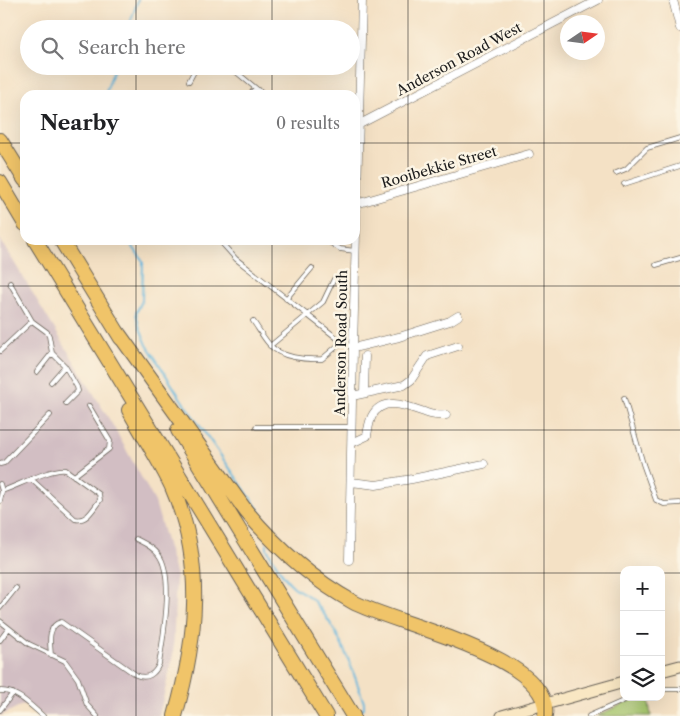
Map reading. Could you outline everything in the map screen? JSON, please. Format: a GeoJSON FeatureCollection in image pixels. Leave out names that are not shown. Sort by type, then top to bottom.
{"type":"FeatureCollection","features":[{"type":"Feature","properties":{"kind":"highway"},"geometry":{"type":"LineString","coordinates":[[0,140],[20,172]]}},
{"type":"Feature","properties":{"kind":"highway"},"geometry":{"type":"LineString","coordinates":[[0,182],[20,216]]}},
{"type":"Feature","properties":{"kind":"highway"},"geometry":{"type":"LineString","coordinates":[[38,245],[171,487],[182,518],[190,554],[195,606],[193,637],[187,674],[175,716]]}},
{"type":"Feature","properties":{"kind":"highway"},"geometry":{"type":"LineString","coordinates":[[65,245],[353,716]]}},
{"type":"Feature","properties":{"kind":"highway"},"geometry":{"type":"LineString","coordinates":[[47,261],[326,716]]}},
{"type":"Feature","properties":{"kind":"highway"},"geometry":{"type":"LineString","coordinates":[[116,330],[246,512],[292,561],[354,603],[498,658],[530,681],[539,690],[546,710]]}},
{"type":"Feature","properties":{"kind":"street","name":"Anderson Road South"},"geometry":{"type":"LineString","coordinates":[[360,62],[362,0]]}},
{"type":"Feature","properties":{"kind":"street","name":"Anderson Road West"},"geometry":{"type":"LineString","coordinates":[[360,124],[598,0]]}},
{"type":"Feature","properties":{"kind":"street"},"geometry":{"type":"LineString","coordinates":[[672,0],[680,28]]}},
{"type":"Feature","properties":{"kind":"street","name":"Anderson Road South"},"geometry":{"type":"LineString","coordinates":[[359,90],[360,75]]}},
{"type":"Feature","properties":{"kind":"street","name":"Rooibekkie Street"},"geometry":{"type":"LineString","coordinates":[[360,203],[529,154]]}},
{"type":"Feature","properties":{"kind":"street","name":"Anderson Road South"},"geometry":{"type":"LineString","coordinates":[[349,560],[355,245]]}},
{"type":"Feature","properties":{"kind":"street"},"geometry":{"type":"LineString","coordinates":[[352,348],[400,337],[450,321],[458,316]]}},
{"type":"Feature","properties":{"kind":"street"},"geometry":{"type":"LineString","coordinates":[[352,396],[404,385],[411,380],[427,356],[458,346]]}},
{"type":"Feature","properties":{"kind":"street"},"geometry":{"type":"LineString","coordinates":[[364,393],[365,356]]}},
{"type":"Feature","properties":{"kind":"street"},"geometry":{"type":"LineString","coordinates":[[352,443],[365,438],[372,415],[383,406],[398,404],[411,406],[432,415],[446,415]]}},
{"type":"Feature","properties":{"kind":"street"},"geometry":{"type":"LineString","coordinates":[[351,482],[372,485],[484,464]]}},
{"type":"Feature","properties":{"kind":"street"},"geometry":{"type":"LineString","coordinates":[[665,670],[680,666]]}},
{"type":"Feature","properties":{"kind":"street"},"geometry":{"type":"LineString","coordinates":[[502,716],[546,710],[620,683]]}},
{"type":"Feature","properties":{"kind":"lane"},"geometry":{"type":"LineString","coordinates":[[189,80],[192,75]]}},
{"type":"Feature","properties":{"kind":"lane"},"geometry":{"type":"LineString","coordinates":[[240,75],[259,90]]}},
{"type":"Feature","properties":{"kind":"lane"},"geometry":{"type":"LineString","coordinates":[[616,173],[626,169],[647,148],[680,138]]}},
{"type":"Feature","properties":{"kind":"lane"},"geometry":{"type":"LineString","coordinates":[[624,184],[680,166]]}},
{"type":"Feature","properties":{"kind":"lane"},"geometry":{"type":"LineString","coordinates":[[224,245],[236,259],[307,316],[352,348]]}},
{"type":"Feature","properties":{"kind":"lane"},"geometry":{"type":"LineString","coordinates":[[334,245],[340,249],[355,251]]}},
{"type":"Feature","properties":{"kind":"lane"},"geometry":{"type":"LineString","coordinates":[[656,264],[680,258]]}},
{"type":"Feature","properties":{"kind":"lane"},"geometry":{"type":"LineString","coordinates":[[286,299],[312,268]]}},
{"type":"Feature","properties":{"kind":"lane"},"geometry":{"type":"LineString","coordinates":[[270,346],[323,302],[334,278]]}},
{"type":"Feature","properties":{"kind":"lane"},"geometry":{"type":"LineString","coordinates":[[10,283],[32,321],[47,332],[52,354],[65,366],[78,388],[66,402]]}},
{"type":"Feature","properties":{"kind":"lane"},"geometry":{"type":"LineString","coordinates":[[0,351],[32,321]]}},
{"type":"Feature","properties":{"kind":"lane"},"geometry":{"type":"LineString","coordinates":[[253,321],[270,346],[286,355],[320,359],[324,358],[342,342]]}},
{"type":"Feature","properties":{"kind":"lane"},"geometry":{"type":"LineString","coordinates":[[0,343],[4,347]]}},
{"type":"Feature","properties":{"kind":"lane"},"geometry":{"type":"LineString","coordinates":[[37,372],[52,354]]}},
{"type":"Feature","properties":{"kind":"lane"},"geometry":{"type":"LineString","coordinates":[[51,382],[65,366]]}},
{"type":"Feature","properties":{"kind":"lane"},"geometry":{"type":"LineString","coordinates":[[624,398],[643,464],[656,500],[664,504],[680,503]]}},
{"type":"Feature","properties":{"kind":"lane"},"geometry":{"type":"LineString","coordinates":[[74,476],[109,449],[110,446],[110,441],[89,406]]}},
{"type":"Feature","properties":{"kind":"lane"},"geometry":{"type":"LineString","coordinates":[[0,464],[4,463],[50,415]]}},
{"type":"Feature","properties":{"kind":"lane"},"geometry":{"type":"LineString","coordinates":[[256,427],[352,427]]}},
{"type":"Feature","properties":{"kind":"lane"},"geometry":{"type":"LineString","coordinates":[[2,491],[31,479],[62,469],[99,494],[100,500],[85,518],[81,520],[76,519],[31,479]]}},
{"type":"Feature","properties":{"kind":"lane"},"geometry":{"type":"LineString","coordinates":[[0,484],[2,491],[0,501]]}},
{"type":"Feature","properties":{"kind":"lane"},"geometry":{"type":"LineString","coordinates":[[51,655],[50,636],[52,628],[55,624],[61,622],[136,675],[146,677],[156,672],[167,613],[164,565],[160,555],[153,548],[136,539]]}},
{"type":"Feature","properties":{"kind":"lane"},"geometry":{"type":"LineString","coordinates":[[0,608],[16,588]]}},
{"type":"Feature","properties":{"kind":"lane"},"geometry":{"type":"LineString","coordinates":[[0,621],[29,644],[66,661],[78,679],[84,700],[97,716]]}},
{"type":"Feature","properties":{"kind":"lane"},"geometry":{"type":"LineString","coordinates":[[0,640],[9,628]]}},
{"type":"Feature","properties":{"kind":"lane"},"geometry":{"type":"LineString","coordinates":[[665,689],[680,689]]}},
{"type":"Feature","properties":{"kind":"lane"},"geometry":{"type":"LineString","coordinates":[[0,691],[13,693],[43,716]]}},
{"type":"Feature","properties":{"kind":"lane"},"geometry":{"type":"LineString","coordinates":[[0,710],[13,693]]}},
{"type":"Feature","properties":{"kind":"lane"},"geometry":{"type":"LineString","coordinates":[[589,716],[623,701]]}},
{"type":"Feature","properties":{"kind":"shaded area"},"geometry":{"type":"Polygon","coordinates":[[[0,239],[112,424],[155,502],[176,576],[173,655],[159,716],[43,716],[26,703],[0,716],[0,239]]]}},
{"type":"Feature","properties":{"kind":"green space"},"geometry":{"type":"Polygon","coordinates":[[[629,701],[649,701],[651,716],[597,716],[629,701]]]}},
{"type":"Feature","properties":{"kind":"waterway"},"geometry":{"type":"LineString","coordinates":[[131,20],[138,0]]}},
{"type":"Feature","properties":{"kind":"waterway"},"geometry":{"type":"LineString","coordinates":[[107,90],[112,75]]}},
{"type":"Feature","properties":{"kind":"waterway"},"geometry":{"type":"LineString","coordinates":[[132,245],[143,261],[142,301],[136,313],[147,345],[181,399],[257,507],[267,525]]}},
{"type":"Feature","properties":{"kind":"waterway"},"geometry":{"type":"LineString","coordinates":[[267,544],[267,549],[286,579],[313,600],[330,623],[349,662],[364,703],[364,708],[360,710]]}}]}
